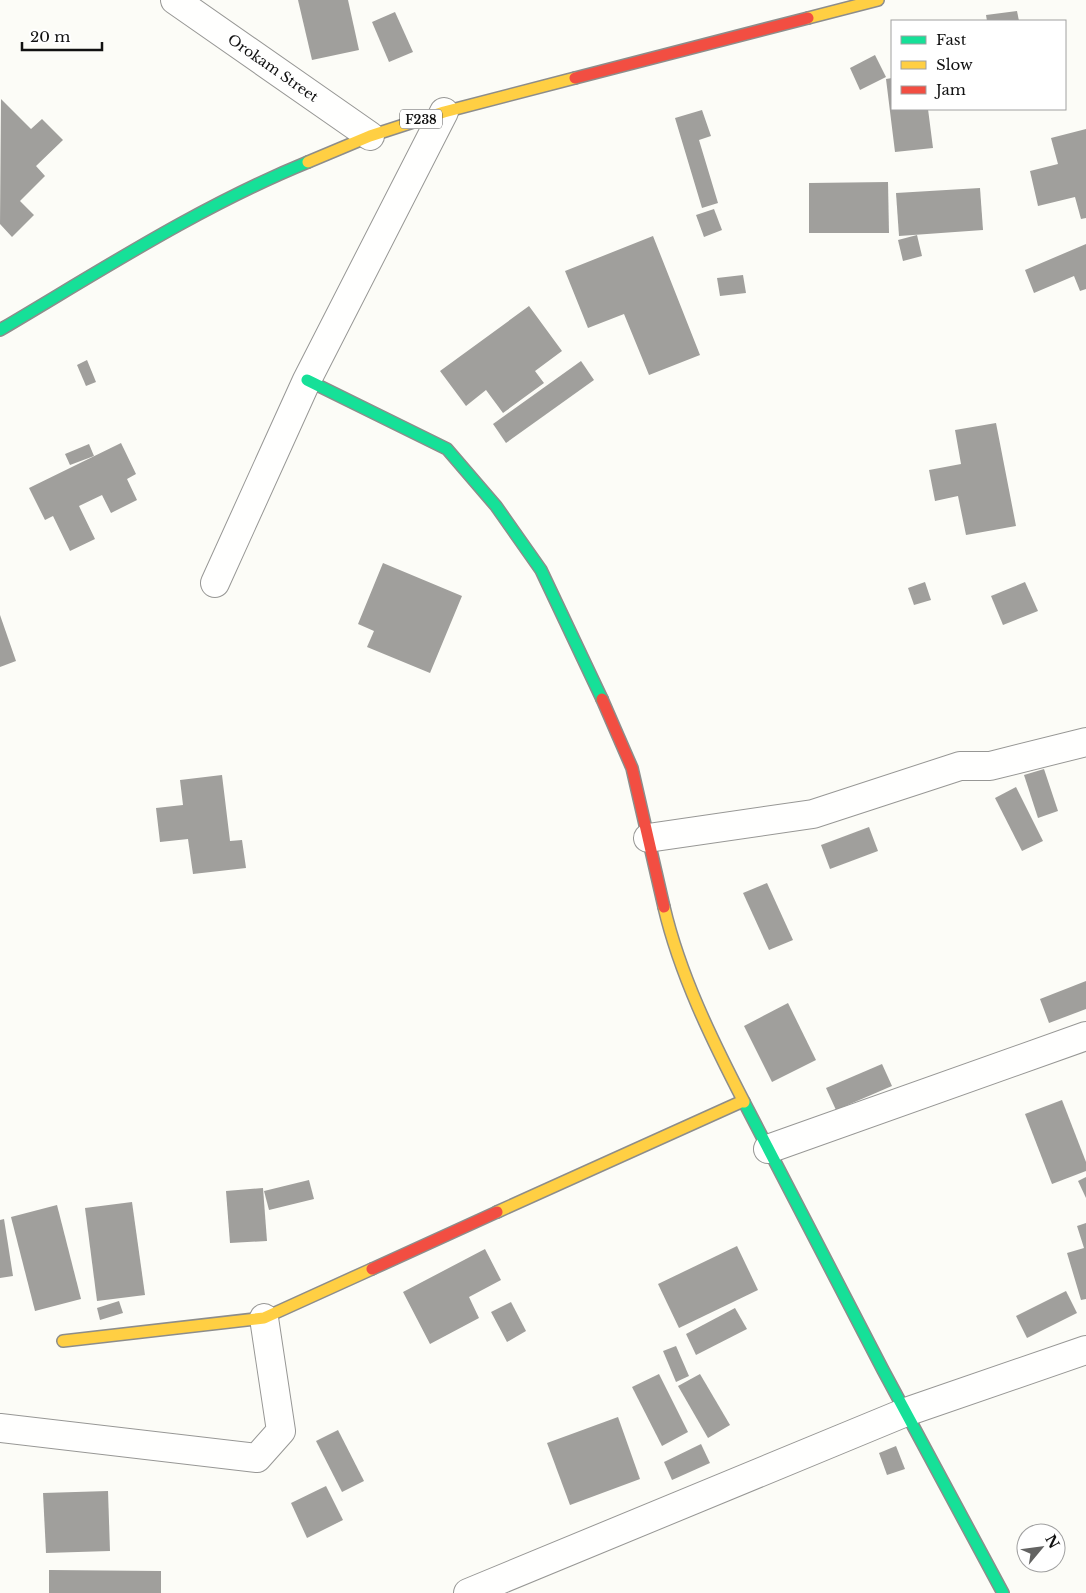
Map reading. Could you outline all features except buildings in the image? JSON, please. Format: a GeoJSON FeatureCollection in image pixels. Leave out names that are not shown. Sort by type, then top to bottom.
{"type":"FeatureCollection","features":[{"type":"Feature","properties":{"kind":"street","name":"Orokam Street"},"geometry":{"type":"LineString","coordinates":[[176,0],[370,136]]}},
{"type":"Feature","properties":{"kind":"street","name":"F238"},"geometry":{"type":"LineString","coordinates":[[0,330],[192,218],[280,173],[370,136],[444,112],[878,0]]}},
{"type":"Feature","properties":{"kind":"street"},"geometry":{"type":"LineString","coordinates":[[215,583],[307,380],[444,112]]}},
{"type":"Feature","properties":{"kind":"street"},"geometry":{"type":"LineString","coordinates":[[307,380],[447,449],[496,506],[541,570],[593,679],[632,768],[672,941],[720,1058],[1003,1593]]}},
{"type":"Feature","properties":{"kind":"street"},"geometry":{"type":"LineString","coordinates":[[648,838],[814,814],[960,766],[990,766],[1086,742]]}},
{"type":"Feature","properties":{"kind":"street"},"geometry":{"type":"LineString","coordinates":[[768,1149],[1086,1036]]}},
{"type":"Feature","properties":{"kind":"street"},"geometry":{"type":"LineString","coordinates":[[63,1342],[264,1318],[743,1101]]}},
{"type":"Feature","properties":{"kind":"street"},"geometry":{"type":"LineString","coordinates":[[0,1428],[258,1458],[281,1431],[264,1318]]}},
{"type":"Feature","properties":{"kind":"street"},"geometry":{"type":"LineString","coordinates":[[468,1593],[906,1412],[1086,1350]]}},
{"type":"Feature","properties":{"kind":"traffic: fast"},"geometry":{"type":"LineString","coordinates":[[0,330],[189,219],[268,179],[308,162]]}},
{"type":"Feature","properties":{"kind":"traffic: fast"},"geometry":{"type":"LineString","coordinates":[[307,380],[447,449],[496,506],[541,570],[602,699]]}},
{"type":"Feature","properties":{"kind":"traffic: fast"},"geometry":{"type":"LineString","coordinates":[[744,1102],[883,1370],[1003,1593]]}},
{"type":"Feature","properties":{"kind":"traffic: slow"},"geometry":{"type":"LineString","coordinates":[[808,18],[878,0]]}},
{"type":"Feature","properties":{"kind":"traffic: slow"},"geometry":{"type":"LineString","coordinates":[[308,162],[370,136],[444,112],[575,78]]}},
{"type":"Feature","properties":{"kind":"traffic: slow"},"geometry":{"type":"LineString","coordinates":[[664,907],[679,957],[698,1007],[744,1102]]}},
{"type":"Feature","properties":{"kind":"traffic: slow"},"geometry":{"type":"LineString","coordinates":[[497,1212],[743,1101]]}},
{"type":"Feature","properties":{"kind":"traffic: slow"},"geometry":{"type":"LineString","coordinates":[[63,1341],[264,1318],[372,1269]]}},
{"type":"Feature","properties":{"kind":"traffic: jam"},"geometry":{"type":"LineString","coordinates":[[575,78],[808,18]]}},
{"type":"Feature","properties":{"kind":"traffic: jam"},"geometry":{"type":"LineString","coordinates":[[602,699],[632,768],[664,907]]}},
{"type":"Feature","properties":{"kind":"traffic: jam"},"geometry":{"type":"LineString","coordinates":[[372,1269],[497,1212]]}}]}
